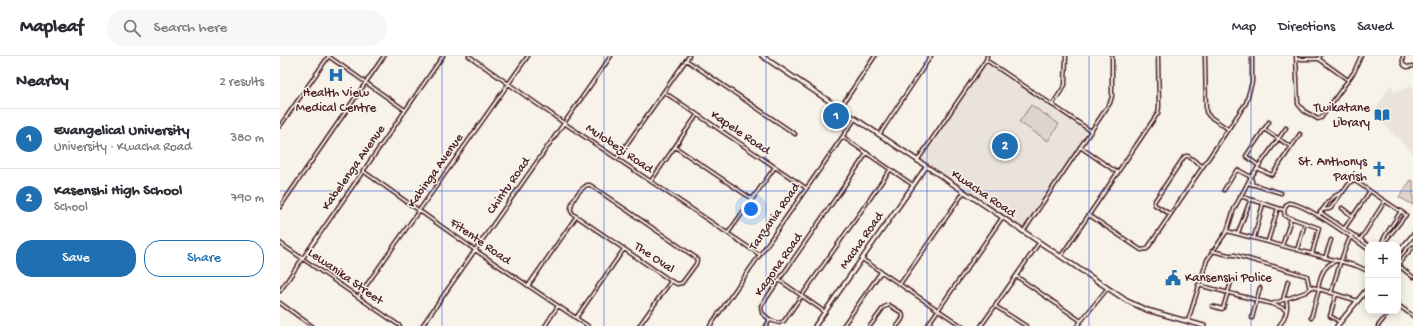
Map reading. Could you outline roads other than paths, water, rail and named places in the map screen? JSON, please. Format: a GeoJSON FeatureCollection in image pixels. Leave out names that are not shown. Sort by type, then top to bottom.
{"type":"FeatureCollection","features":[{"type":"Feature","properties":{"kind":"main road","name":"Kwacha Road"},"geometry":{"type":"LineString","coordinates":[[762,56],[1126,301],[1141,308],[1204,326]]}},
{"type":"Feature","properties":{"kind":"main road","name":"Macha Road"},"geometry":{"type":"LineString","coordinates":[[815,326],[926,167]]}},
{"type":"Feature","properties":{"kind":"main road"},"geometry":{"type":"LineString","coordinates":[[1401,249],[1413,235]]}},
{"type":"Feature","properties":{"kind":"main road"},"geometry":{"type":"LineString","coordinates":[[1337,326],[1365,292]]}},
{"type":"Feature","properties":{"kind":"street"},"geometry":{"type":"LineString","coordinates":[[280,126],[328,56],[405,110]]}},
{"type":"Feature","properties":{"kind":"street"},"geometry":{"type":"LineString","coordinates":[[280,207],[384,56]]}},
{"type":"Feature","properties":{"kind":"street","name":"Kabelenga Avenue"},"geometry":{"type":"LineString","coordinates":[[280,291],[443,56]]}},
{"type":"Feature","properties":{"kind":"street","name":"Mulobezi Road"},"geometry":{"type":"LineString","coordinates":[[469,56],[564,123],[760,255]]}},
{"type":"Feature","properties":{"kind":"street","name":"Kabinga Avenue"},"geometry":{"type":"LineString","coordinates":[[358,297],[528,56]]}},
{"type":"Feature","properties":{"kind":"street","name":"Chintu Road"},"geometry":{"type":"LineString","coordinates":[[422,326],[611,56]]}},
{"type":"Feature","properties":{"kind":"street"},"geometry":{"type":"LineString","coordinates":[[617,158],[689,56]]}},
{"type":"Feature","properties":{"kind":"street"},"geometry":{"type":"LineString","coordinates":[[840,108],[875,56]]}},
{"type":"Feature","properties":{"kind":"street"},"geometry":{"type":"LineString","coordinates":[[879,135],[931,56]]}},
{"type":"Feature","properties":{"kind":"street"},"geometry":{"type":"LineString","coordinates":[[917,161],[986,60],[987,56]]}},
{"type":"Feature","properties":{"kind":"street"},"geometry":{"type":"LineString","coordinates":[[1052,105],[1065,84],[1066,56]]}},
{"type":"Feature","properties":{"kind":"street"},"geometry":{"type":"LineString","coordinates":[[1023,232],[1111,100],[1112,56]]}},
{"type":"Feature","properties":{"kind":"street"},"geometry":{"type":"LineString","coordinates":[[1061,257],[1159,110],[1158,56]]}},
{"type":"Feature","properties":{"kind":"street"},"geometry":{"type":"LineString","coordinates":[[1205,56],[1206,112],[1209,116],[1228,129]]}},
{"type":"Feature","properties":{"kind":"street"},"geometry":{"type":"LineString","coordinates":[[1089,216],[1142,250],[1147,249],[1249,96],[1252,82],[1252,56]]}},
{"type":"Feature","properties":{"kind":"street"},"geometry":{"type":"LineString","coordinates":[[1348,80],[1319,59],[1296,57],[1299,107],[1315,118],[1319,119],[1348,80],[1362,56]]}},
{"type":"Feature","properties":{"kind":"street"},"geometry":{"type":"LineString","coordinates":[[1402,56],[1404,64],[1407,67],[1413,66]]}},
{"type":"Feature","properties":{"kind":"street"},"geometry":{"type":"LineString","coordinates":[[686,60],[795,134]]}},
{"type":"Feature","properties":{"kind":"street"},"geometry":{"type":"LineString","coordinates":[[986,60],[1091,131]]}},
{"type":"Feature","properties":{"kind":"street","name":"Kapele Road"},"geometry":{"type":"LineString","coordinates":[[664,92],[806,188]]}},
{"type":"Feature","properties":{"kind":"street"},"geometry":{"type":"LineString","coordinates":[[651,181],[697,115]]}},
{"type":"Feature","properties":{"kind":"street","name":"Tanzania Road"},"geometry":{"type":"LineString","coordinates":[[710,326],[806,188],[844,137],[855,119]]}},
{"type":"Feature","properties":{"kind":"street"},"geometry":{"type":"LineString","coordinates":[[1269,122],[1246,156],[1258,167],[1272,175],[1300,134]]}},
{"type":"Feature","properties":{"kind":"street"},"geometry":{"type":"LineString","coordinates":[[1188,321],[1205,264],[1212,251],[1227,231],[1234,209],[1251,177],[1286,128]]}},
{"type":"Feature","properties":{"kind":"street"},"geometry":{"type":"LineString","coordinates":[[1264,129],[1291,147]]}},
{"type":"Feature","properties":{"kind":"street"},"geometry":{"type":"LineString","coordinates":[[844,137],[913,186]]}},
{"type":"Feature","properties":{"kind":"street"},"geometry":{"type":"LineString","coordinates":[[675,147],[752,199]]}},
{"type":"Feature","properties":{"kind":"street"},"geometry":{"type":"LineString","coordinates":[[1080,147],[1118,173]]}},
{"type":"Feature","properties":{"kind":"street","name":"Kagona Road"},"geometry":{"type":"LineString","coordinates":[[770,320],[762,313],[761,306],[867,154]]}},
{"type":"Feature","properties":{"kind":"street"},"geometry":{"type":"LineString","coordinates":[[1170,215],[1155,205],[1155,200],[1184,157],[1188,156],[1202,166]]}},
{"type":"Feature","properties":{"kind":"street"},"geometry":{"type":"LineString","coordinates":[[728,233],[775,168]]}},
{"type":"Feature","properties":{"kind":"street"},"geometry":{"type":"LineString","coordinates":[[766,326],[770,320],[779,323],[784,321],[890,170]]}},
{"type":"Feature","properties":{"kind":"street"},"geometry":{"type":"LineString","coordinates":[[1224,190],[1238,170],[1251,177],[1253,184]]}},
{"type":"Feature","properties":{"kind":"street","name":"Fitente Road"},"geometry":{"type":"LineString","coordinates":[[363,171],[475,250],[588,326]]}},
{"type":"Feature","properties":{"kind":"street"},"geometry":{"type":"LineString","coordinates":[[1322,210],[1331,208],[1353,180],[1406,214],[1406,217],[1384,242]]}},
{"type":"Feature","properties":{"kind":"street"},"geometry":{"type":"LineString","coordinates":[[1248,183],[1281,193]]}},
{"type":"Feature","properties":{"kind":"street","name":"The Oval"},"geometry":{"type":"LineString","coordinates":[[590,185],[695,257],[697,260],[696,264],[682,283],[677,284],[576,217],[571,211],[571,204],[584,187],[590,185]]}},
{"type":"Feature","properties":{"kind":"street"},"geometry":{"type":"LineString","coordinates":[[1344,229],[1370,191]]}},
{"type":"Feature","properties":{"kind":"street"},"geometry":{"type":"LineString","coordinates":[[900,284],[964,192]]}},
{"type":"Feature","properties":{"kind":"street"},"geometry":{"type":"LineString","coordinates":[[1318,216],[1331,199],[1343,192]]}},
{"type":"Feature","properties":{"kind":"street"},"geometry":{"type":"LineString","coordinates":[[1240,196],[1284,210]]}},
{"type":"Feature","properties":{"kind":"street"},"geometry":{"type":"LineString","coordinates":[[1238,233],[1250,200]]}},
{"type":"Feature","properties":{"kind":"street"},"geometry":{"type":"LineString","coordinates":[[1360,240],[1385,201]]}},
{"type":"Feature","properties":{"kind":"street"},"geometry":{"type":"LineString","coordinates":[[1312,254],[1319,229],[1318,226],[1285,216],[1284,210],[1288,203],[1293,203],[1318,216],[1365,246]]}},
{"type":"Feature","properties":{"kind":"street"},"geometry":{"type":"LineString","coordinates":[[1254,238],[1263,204]]}},
{"type":"Feature","properties":{"kind":"street"},"geometry":{"type":"LineString","coordinates":[[1268,241],[1278,208]]}},
{"type":"Feature","properties":{"kind":"street"},"geometry":{"type":"LineString","coordinates":[[1342,208],[1352,216]]}},
{"type":"Feature","properties":{"kind":"street"},"geometry":{"type":"LineString","coordinates":[[1382,242],[1384,236],[1401,211]]}},
{"type":"Feature","properties":{"kind":"street"},"geometry":{"type":"LineString","coordinates":[[1320,212],[1336,226],[1344,229],[1351,236],[1360,240],[1365,245]]}},
{"type":"Feature","properties":{"kind":"street"},"geometry":{"type":"LineString","coordinates":[[528,286],[576,217]]}},
{"type":"Feature","properties":{"kind":"street"},"geometry":{"type":"LineString","coordinates":[[927,326],[1002,218]]}},
{"type":"Feature","properties":{"kind":"street"},"geometry":{"type":"LineString","coordinates":[[1282,246],[1291,219]]}},
{"type":"Feature","properties":{"kind":"street"},"geometry":{"type":"LineString","coordinates":[[1297,250],[1305,223]]}},
{"type":"Feature","properties":{"kind":"street"},"geometry":{"type":"LineString","coordinates":[[1227,231],[1268,241],[1357,266],[1365,270]]}},
{"type":"Feature","properties":{"kind":"street"},"geometry":{"type":"LineString","coordinates":[[1331,293],[1340,262],[1351,236]]}},
{"type":"Feature","properties":{"kind":"street"},"geometry":{"type":"LineString","coordinates":[[1325,258],[1331,240]]}},
{"type":"Feature","properties":{"kind":"street","name":"Lewanika Street"},"geometry":{"type":"LineString","coordinates":[[280,243],[400,326]]}},
{"type":"Feature","properties":{"kind":"street"},"geometry":{"type":"LineString","coordinates":[[981,326],[1039,243]]}},
{"type":"Feature","properties":{"kind":"street"},"geometry":{"type":"LineString","coordinates":[[1401,261],[1413,247]]}},
{"type":"Feature","properties":{"kind":"street"},"geometry":{"type":"LineString","coordinates":[[576,318],[624,249]]}},
{"type":"Feature","properties":{"kind":"street"},"geometry":{"type":"LineString","coordinates":[[1212,251],[1235,255],[1307,276],[1309,285],[1312,287],[1358,301]]}},
{"type":"Feature","properties":{"kind":"street"},"geometry":{"type":"LineString","coordinates":[[862,259],[962,326]]}},
{"type":"Feature","properties":{"kind":"street"},"geometry":{"type":"LineString","coordinates":[[1311,318],[1321,274],[1327,266],[1337,261]]}},
{"type":"Feature","properties":{"kind":"street"},"geometry":{"type":"LineString","coordinates":[[1401,267],[1413,277]]}},
{"type":"Feature","properties":{"kind":"street"},"geometry":{"type":"LineString","coordinates":[[843,326],[881,272]]}},
{"type":"Feature","properties":{"kind":"street"},"geometry":{"type":"LineString","coordinates":[[1016,276],[1081,321]]}},
{"type":"Feature","properties":{"kind":"street"},"geometry":{"type":"LineString","coordinates":[[1212,306],[1223,308],[1232,279]]}},
{"type":"Feature","properties":{"kind":"street"},"geometry":{"type":"LineString","coordinates":[[779,280],[825,312]]}},
{"type":"Feature","properties":{"kind":"street"},"geometry":{"type":"LineString","coordinates":[[639,326],[671,281]]}},
{"type":"Feature","properties":{"kind":"street"},"geometry":{"type":"LineString","coordinates":[[1279,326],[1283,321],[1286,311],[1287,305],[1284,300],[1288,281]]}},
{"type":"Feature","properties":{"kind":"street"},"geometry":{"type":"LineString","coordinates":[[1198,285],[1272,304],[1283,308],[1286,311]]}},
{"type":"Feature","properties":{"kind":"street"},"geometry":{"type":"LineString","coordinates":[[1272,304],[1306,292],[1312,287]]}},
{"type":"Feature","properties":{"kind":"street"},"geometry":{"type":"LineString","coordinates":[[1252,318],[1260,288]]}},
{"type":"Feature","properties":{"kind":"street"},"geometry":{"type":"LineString","coordinates":[[1077,326],[1107,289]]}},
{"type":"Feature","properties":{"kind":"street"},"geometry":{"type":"LineString","coordinates":[[1336,294],[1330,316],[1340,322]]}},
{"type":"Feature","properties":{"kind":"street"},"geometry":{"type":"LineString","coordinates":[[280,303],[312,326]]}},
{"type":"Feature","properties":{"kind":"street"},"geometry":{"type":"LineString","coordinates":[[870,326],[884,307],[889,305],[903,315],[903,318],[897,326]]}},
{"type":"Feature","properties":{"kind":"street"},"geometry":{"type":"LineString","coordinates":[[545,326],[558,306]]}},
{"type":"Feature","properties":{"kind":"street"},"geometry":{"type":"LineString","coordinates":[[995,306],[1026,326]]}},
{"type":"Feature","properties":{"kind":"street"},"geometry":{"type":"LineString","coordinates":[[1401,307],[1413,316]]}},
{"type":"Feature","properties":{"kind":"street"},"geometry":{"type":"LineString","coordinates":[[1378,326],[1388,314]]}},
{"type":"Feature","properties":{"kind":"place","name":"Health View Medical Centre"},"geometry":{"type":"Point","coordinates":[336,75]}},
{"type":"Feature","properties":{"kind":"place","name":"Twikatane Library"},"geometry":{"type":"Point","coordinates":[1382,115]}},
{"type":"Feature","properties":{"kind":"place","name":"Evangelical University"},"geometry":{"type":"Point","coordinates":[836,116]}},
{"type":"Feature","properties":{"kind":"place","name":"Kasenshi High School"},"geometry":{"type":"Point","coordinates":[1005,146]}},
{"type":"Feature","properties":{"kind":"place","name":"St. Anthonys Parish"},"geometry":{"type":"Point","coordinates":[1379,169]}},
{"type":"Feature","properties":{"kind":"place","name":"Kansenshi Police"},"geometry":{"type":"Point","coordinates":[1173,278]}}]}
